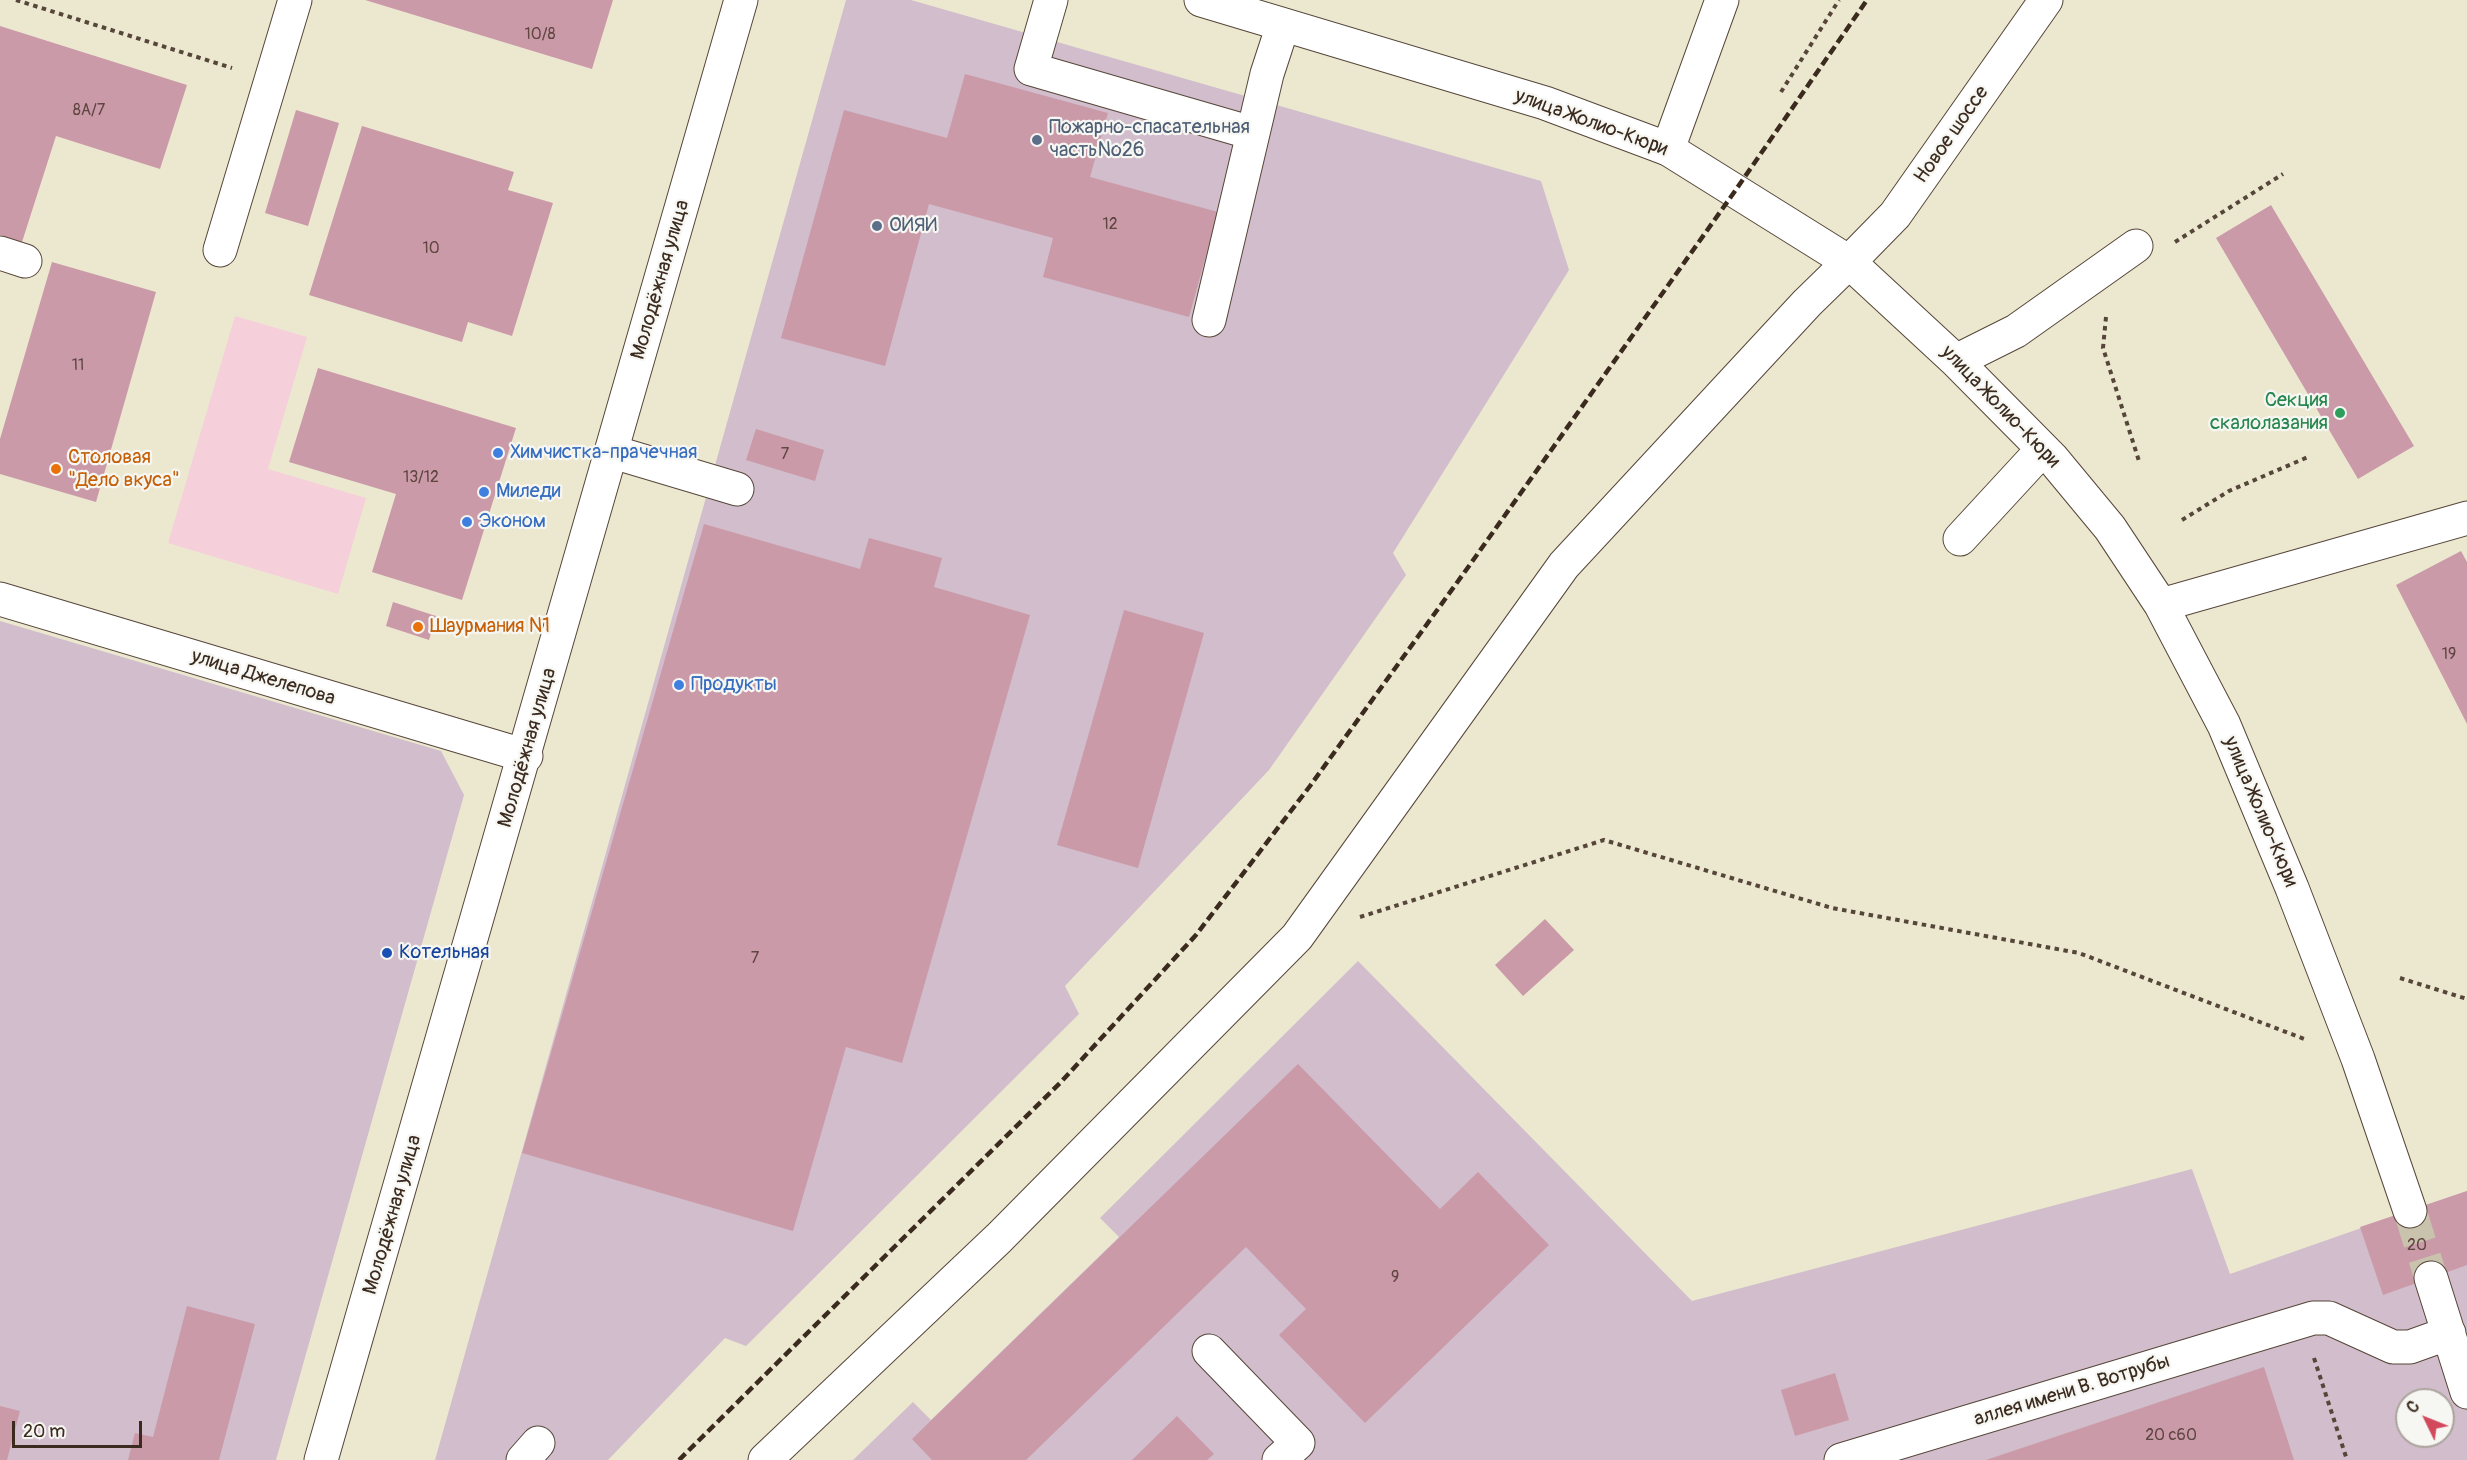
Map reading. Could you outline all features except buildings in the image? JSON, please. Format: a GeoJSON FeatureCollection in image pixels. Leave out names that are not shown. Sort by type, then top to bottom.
{"type":"FeatureCollection","features":[{"type":"Feature","properties":{"kind":"street"},"geometry":{"type":"LineString","coordinates":[[220,250],[295,0]]}},
{"type":"Feature","properties":{"kind":"street","name":"Молодёжная улица"},"geometry":{"type":"LineString","coordinates":[[321,1460],[526,756],[741,0]]}},
{"type":"Feature","properties":{"kind":"street"},"geometry":{"type":"LineString","coordinates":[[1051,0],[1031,69],[1252,133]]}},
{"type":"Feature","properties":{"kind":"street","name":"улица Жолио-Кюри"},"geometry":{"type":"LineString","coordinates":[[1201,0],[1545,103],[1668,149],[1849,262],[1956,361],[2043,449],[2110,528],[2161,605],[2224,725],[2292,888],[2358,1059],[2410,1211]]}},
{"type":"Feature","properties":{"kind":"street"},"geometry":{"type":"LineString","coordinates":[[1668,149],[1722,0]]}},
{"type":"Feature","properties":{"kind":"street","name":"Новое шоссе"},"geometry":{"type":"LineString","coordinates":[[765,1460],[999,1238],[1297,938],[1564,566],[1807,303],[1895,215],[2046,0]]}},
{"type":"Feature","properties":{"kind":"street"},"geometry":{"type":"LineString","coordinates":[[1209,320],[1252,133],[1267,74],[1283,25]]}},
{"type":"Feature","properties":{"kind":"street"},"geometry":{"type":"LineString","coordinates":[[1956,361],[2016,331],[2136,246]]}},
{"type":"Feature","properties":{"kind":"street"},"geometry":{"type":"LineString","coordinates":[[1960,539],[2043,449]]}},
{"type":"Feature","properties":{"kind":"street"},"geometry":{"type":"LineString","coordinates":[[613,452],[737,489]]}},
{"type":"Feature","properties":{"kind":"street"},"geometry":{"type":"LineString","coordinates":[[2161,605],[2467,518]]}},
{"type":"Feature","properties":{"kind":"street","name":"улица Джелепова"},"geometry":{"type":"LineString","coordinates":[[0,599],[526,756]]}},
{"type":"Feature","properties":{"kind":"street"},"geometry":{"type":"LineString","coordinates":[[2431,1278],[2467,1392]]}},
{"type":"Feature","properties":{"kind":"street","name":"аллея имени В. Вотрубы"},"geometry":{"type":"LineString","coordinates":[[1840,1460],[2313,1318],[2330,1318],[2393,1347],[2410,1347],[2449,1334]]}},
{"type":"Feature","properties":{"kind":"street"},"geometry":{"type":"LineString","coordinates":[[1209,1351],[1298,1443],[1279,1460]]}},
{"type":"Feature","properties":{"kind":"path"},"geometry":{"type":"LineString","coordinates":[[16,0],[270,80]]}},
{"type":"Feature","properties":{"kind":"path"},"geometry":{"type":"LineString","coordinates":[[1781,92],[1839,0]]}},
{"type":"Feature","properties":{"kind":"path"},"geometry":{"type":"LineString","coordinates":[[2107,314],[2103,348],[2139,461]]}},
{"type":"Feature","properties":{"kind":"path"},"geometry":{"type":"LineString","coordinates":[[2182,520],[2229,491],[2308,457]]}},
{"type":"Feature","properties":{"kind":"path"},"geometry":{"type":"LineString","coordinates":[[1354,920],[1604,840],[1832,908],[2079,953],[2358,1059]]}},
{"type":"Feature","properties":{"kind":"path"},"geometry":{"type":"LineString","coordinates":[[2400,978],[2467,999]]}},
{"type":"Feature","properties":{"kind":"path"},"geometry":{"type":"LineString","coordinates":[[2303,1321],[2347,1460]]}},
{"type":"Feature","properties":{"kind":"shaded area"},"geometry":{"type":"Polygon","coordinates":[[[846,0],[911,0],[1541,181],[1569,270],[1393,553],[1406,575],[1269,770],[1065,986],[1079,1014],[746,1346],[725,1338],[608,1460],[435,1460],[846,0]]]}},
{"type":"Feature","properties":{"kind":"shaded area"},"geometry":{"type":"Polygon","coordinates":[[[235,316],[307,337],[268,469],[366,498],[338,594],[168,543],[235,316]]]}},
{"type":"Feature","properties":{"kind":"shaded area"},"geometry":{"type":"Polygon","coordinates":[[[0,621],[441,751],[464,795],[276,1460],[0,1460],[0,621]]]}},
{"type":"Feature","properties":{"kind":"shaded area"},"geometry":{"type":"Polygon","coordinates":[[[1358,961],[1692,1301],[2192,1169],[2230,1274],[2467,1191],[2467,1460],[853,1460],[913,1402],[931,1420],[1119,1237],[1100,1218],[1358,961]]]}},
{"type":"Feature","properties":{"kind":"tunnel"},"geometry":{"type":"LineString","coordinates":[[2410,1211],[2431,1278]]}},
{"type":"Feature","properties":{"kind":"railway"},"geometry":{"type":"LineString","coordinates":[[679,1460],[1061,1082],[1196,935],[1310,786],[1469,566],[1735,191],[1867,0]]}},
{"type":"Feature","properties":{"kind":"place","name":"Пожарно-спасательная часть№26"},"geometry":{"type":"Point","coordinates":[1037,140]}},
{"type":"Feature","properties":{"kind":"place","name":"ОИЯИ"},"geometry":{"type":"Point","coordinates":[877,226]}},
{"type":"Feature","properties":{"kind":"place","name":"Секция скалолазания"},"geometry":{"type":"Point","coordinates":[2340,413]}},
{"type":"Feature","properties":{"kind":"place","name":"Химчистка-прачечная"},"geometry":{"type":"Point","coordinates":[498,453]}},
{"type":"Feature","properties":{"kind":"place","name":"Столовая \"Дело вкуса\""},"geometry":{"type":"Point","coordinates":[56,469]}},
{"type":"Feature","properties":{"kind":"place","name":"Миледи"},"geometry":{"type":"Point","coordinates":[484,492]}},
{"type":"Feature","properties":{"kind":"place","name":"Эконом"},"geometry":{"type":"Point","coordinates":[467,522]}},
{"type":"Feature","properties":{"kind":"place","name":"Шаурмания N1"},"geometry":{"type":"Point","coordinates":[418,627]}},
{"type":"Feature","properties":{"kind":"place","name":"Продукты"},"geometry":{"type":"Point","coordinates":[679,685]}},
{"type":"Feature","properties":{"kind":"place","name":"Котельная"},"geometry":{"type":"Point","coordinates":[387,953]}}]}
